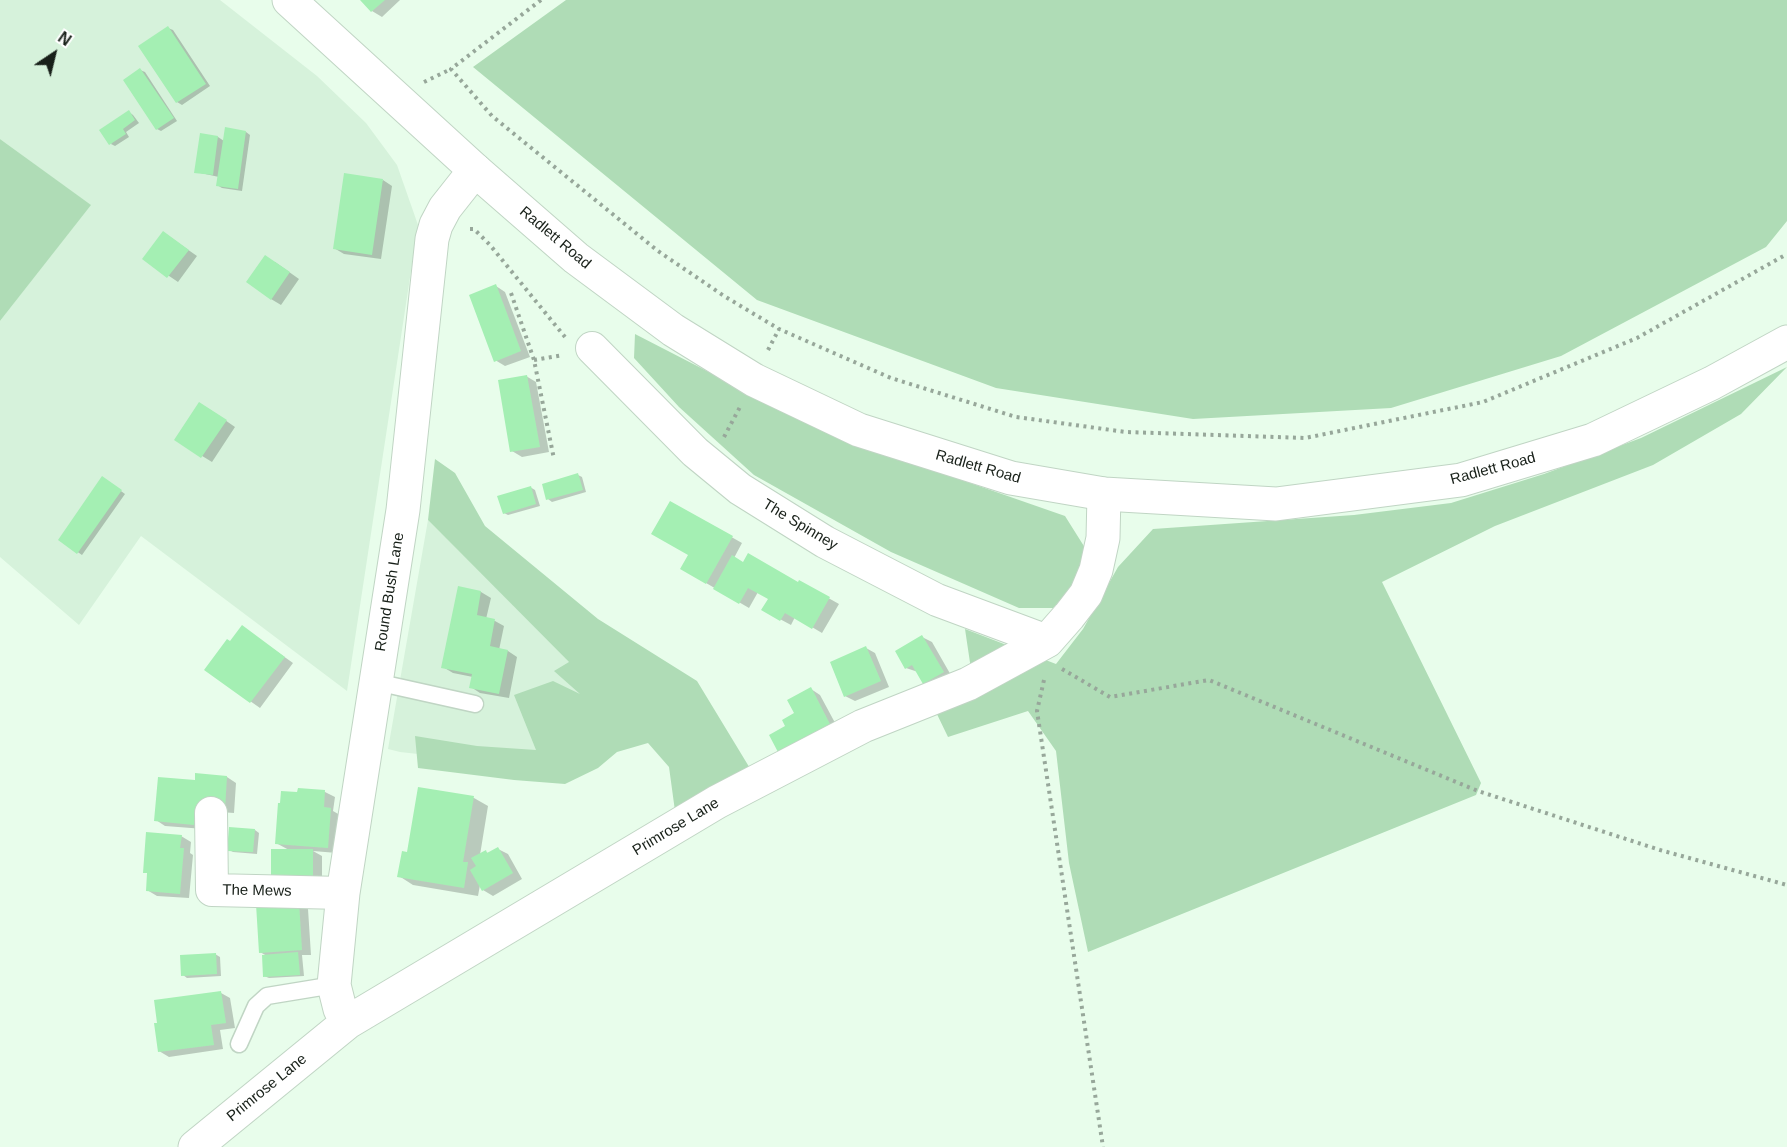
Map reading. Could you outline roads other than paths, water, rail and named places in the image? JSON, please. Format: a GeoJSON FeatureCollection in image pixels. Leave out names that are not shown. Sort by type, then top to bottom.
{"type":"FeatureCollection","features":[{"type":"Feature","properties":{"kind":"street","name":"Radlett Road"},"geometry":{"type":"LineString","coordinates":[[289,0],[475,170],[576,258],[673,330],[754,380],[859,430],[1011,478],[1104,494],[1276,504],[1461,480],[1593,440],[1712,383],[1787,342]]}},
{"type":"Feature","properties":{"kind":"street","name":"Round Bush Lane"},"geometry":{"type":"LineString","coordinates":[[348,1022],[340,1010],[334,986],[343,893],[403,510],[432,239],[445,208],[475,170]]}},
{"type":"Feature","properties":{"kind":"street","name":"The Spinney"},"geometry":{"type":"LineString","coordinates":[[581,347],[695,452],[740,489],[825,542],[937,600],[1048,649]]}},
{"type":"Feature","properties":{"kind":"street","name":"Primrose Lane"},"geometry":{"type":"LineString","coordinates":[[195,1147],[348,1022],[717,802],[863,726],[1048,649],[1086,594],[1096,570],[1103,538],[1104,494]]}},
{"type":"Feature","properties":{"kind":"street","name":"The Mews"},"geometry":{"type":"LineString","coordinates":[[211,813],[212,890],[343,893]]}},
{"type":"Feature","properties":{"kind":"lane"},"geometry":{"type":"LineString","coordinates":[[376,682],[475,704]]}},
{"type":"Feature","properties":{"kind":"lane"},"geometry":{"type":"LineString","coordinates":[[239,1044],[256,1006],[267,996],[334,986]]}}]}
